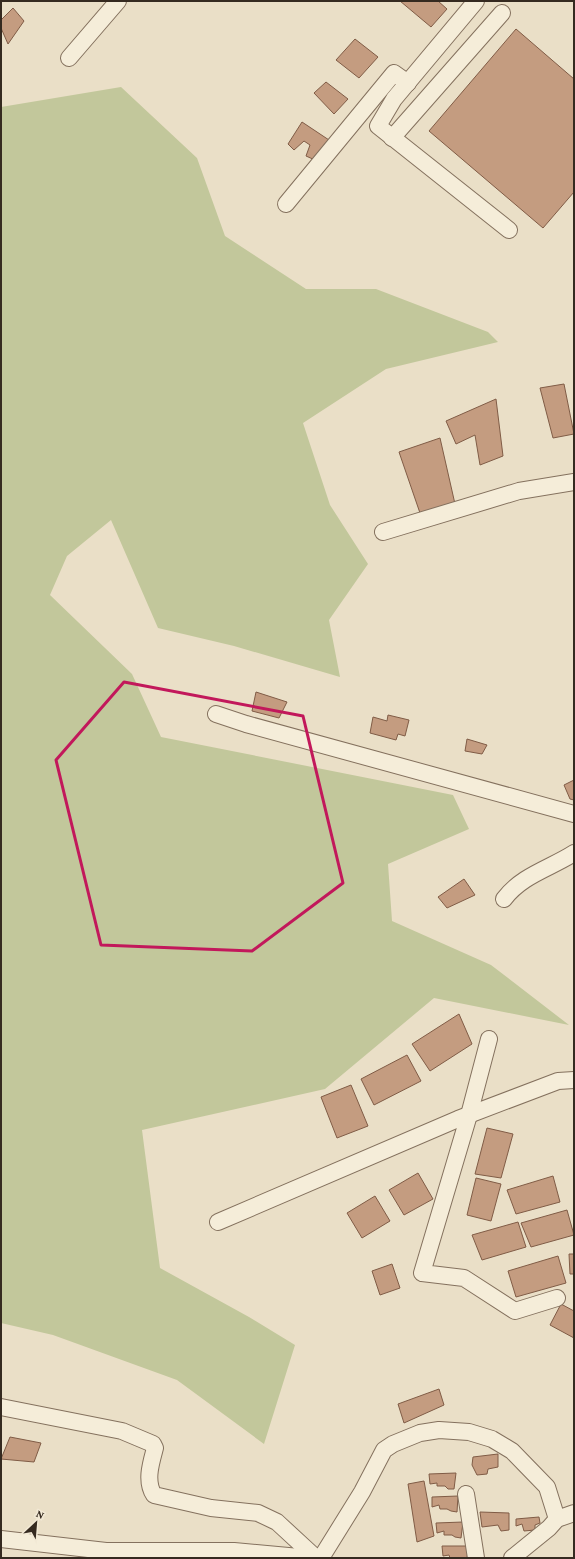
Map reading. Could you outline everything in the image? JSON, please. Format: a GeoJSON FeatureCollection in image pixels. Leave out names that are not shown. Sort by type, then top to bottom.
{"type":"FeatureCollection","features":[{"type":"Feature","properties":{"kind":"street"},"geometry":{"type":"LineString","coordinates":[[69,58],[118,1]]}},
{"type":"Feature","properties":{"kind":"street"},"geometry":{"type":"LineString","coordinates":[[476,1],[394,99],[378,126],[509,230]]}},
{"type":"Feature","properties":{"kind":"street"},"geometry":{"type":"LineString","coordinates":[[392,138],[502,14]]}},
{"type":"Feature","properties":{"kind":"street"},"geometry":{"type":"LineString","coordinates":[[286,204],[394,73],[408,83]]}},
{"type":"Feature","properties":{"kind":"street"},"geometry":{"type":"LineString","coordinates":[[383,532],[519,491],[574,482]]}},
{"type":"Feature","properties":{"kind":"street"},"geometry":{"type":"LineString","coordinates":[[216,714],[246,724],[574,814]]}},
{"type":"Feature","properties":{"kind":"street"},"geometry":{"type":"LineString","coordinates":[[504,899],[512,889],[538,871],[561,861],[574,853]]}},
{"type":"Feature","properties":{"kind":"street"},"geometry":{"type":"LineString","coordinates":[[489,1039],[469,1115],[422,1273],[464,1278],[515,1311],[557,1298]]}},
{"type":"Feature","properties":{"kind":"street"},"geometry":{"type":"LineString","coordinates":[[218,1222],[469,1115],[558,1082],[574,1080]]}},
{"type":"Feature","properties":{"kind":"street"},"geometry":{"type":"LineString","coordinates":[[1,1407],[122,1431],[153,1444],[155,1448],[150,1468],[150,1489],[154,1495],[211,1508],[258,1514],[277,1522],[316,1558]]}},
{"type":"Feature","properties":{"kind":"street"},"geometry":{"type":"LineString","coordinates":[[321,1558],[362,1492],[384,1450],[393,1444],[420,1433],[438,1430],[469,1432],[492,1439],[512,1451],[547,1487],[557,1519]]}},
{"type":"Feature","properties":{"kind":"street"},"geometry":{"type":"LineString","coordinates":[[466,1494],[476,1558]]}},
{"type":"Feature","properties":{"kind":"street"},"geometry":{"type":"LineString","coordinates":[[512,1558],[549,1528],[557,1519],[574,1513]]}},
{"type":"Feature","properties":{"kind":"street"},"geometry":{"type":"LineString","coordinates":[[276,1554],[288,1548],[290,1540],[289,1533]]}},
{"type":"Feature","properties":{"kind":"street"},"geometry":{"type":"LineString","coordinates":[[1,1539],[133,1554],[234,1550],[310,1558]]}},
{"type":"Feature","properties":{"kind":"highlighted area"},"geometry":{"type":"Polygon","coordinates":[[[124,682],[303,716],[343,883],[252,951],[101,945],[56,760],[124,682]]]}},
{"type":"Feature","properties":{"kind":"green space"},"geometry":{"type":"Polygon","coordinates":[[[121,87],[197,158],[225,236],[306,289],[376,289],[488,332],[498,342],[386,369],[303,423],[330,505],[368,564],[329,620],[340,677],[234,646],[158,628],[111,520],[67,556],[50,595],[132,674],[161,737],[453,795],[469,829],[388,864],[392,921],[491,965],[569,1025],[434,998],[325,1089],[142,1130],[160,1268],[249,1317],[295,1345],[264,1444],[177,1380],[53,1335],[1,1323],[1,107],[121,87]]]}},
{"type":"Feature","properties":{"kind":"building"},"geometry":{"type":"Polygon","coordinates":[[[400,1],[438,1],[447,9],[431,27],[400,1]]]}},
{"type":"Feature","properties":{"kind":"building"},"geometry":{"type":"Polygon","coordinates":[[[13,8],[24,21],[8,44],[1,28],[1,20],[13,8]]]}},
{"type":"Feature","properties":{"kind":"building"},"geometry":{"type":"Polygon","coordinates":[[[516,29],[574,79],[574,192],[543,228],[429,131],[516,29]]]}},
{"type":"Feature","properties":{"kind":"building"},"geometry":{"type":"Polygon","coordinates":[[[355,39],[378,57],[359,78],[336,60],[355,39]]]}},
{"type":"Feature","properties":{"kind":"building"},"geometry":{"type":"Polygon","coordinates":[[[326,82],[348,99],[334,114],[314,93],[326,82]]]}},
{"type":"Feature","properties":{"kind":"building"},"geometry":{"type":"Polygon","coordinates":[[[302,122],[329,140],[315,160],[306,156],[310,145],[304,141],[294,150],[288,144],[302,122]]]}},
{"type":"Feature","properties":{"kind":"building"},"geometry":{"type":"Polygon","coordinates":[[[564,384],[574,434],[553,438],[540,388],[564,384]]]}},
{"type":"Feature","properties":{"kind":"building"},"geometry":{"type":"Polygon","coordinates":[[[496,399],[503,456],[480,465],[475,435],[456,444],[446,421],[496,399]]]}},
{"type":"Feature","properties":{"kind":"building"},"geometry":{"type":"Polygon","coordinates":[[[440,438],[455,504],[420,513],[399,452],[440,438]]]}},
{"type":"Feature","properties":{"kind":"building"},"geometry":{"type":"Polygon","coordinates":[[[256,692],[287,702],[279,718],[252,711],[256,692]]]}},
{"type":"Feature","properties":{"kind":"building"},"geometry":{"type":"Polygon","coordinates":[[[388,715],[409,720],[405,736],[398,734],[396,740],[370,733],[373,717],[387,721],[388,715]]]}},
{"type":"Feature","properties":{"kind":"building"},"geometry":{"type":"Polygon","coordinates":[[[467,739],[487,745],[482,754],[465,751],[467,739]]]}},
{"type":"Feature","properties":{"kind":"building"},"geometry":{"type":"Polygon","coordinates":[[[574,780],[574,800],[570,799],[564,785],[574,780]]]}},
{"type":"Feature","properties":{"kind":"building"},"geometry":{"type":"Polygon","coordinates":[[[464,879],[475,895],[447,908],[438,897],[464,879]]]}},
{"type":"Feature","properties":{"kind":"building"},"geometry":{"type":"Polygon","coordinates":[[[459,1014],[472,1044],[430,1071],[412,1044],[459,1014]]]}},
{"type":"Feature","properties":{"kind":"building"},"geometry":{"type":"Polygon","coordinates":[[[407,1055],[421,1081],[374,1105],[361,1079],[407,1055]]]}},
{"type":"Feature","properties":{"kind":"building"},"geometry":{"type":"Polygon","coordinates":[[[351,1085],[368,1126],[337,1138],[321,1097],[351,1085]]]}},
{"type":"Feature","properties":{"kind":"building"},"geometry":{"type":"Polygon","coordinates":[[[487,1128],[513,1134],[501,1178],[475,1174],[487,1128]]]}},
{"type":"Feature","properties":{"kind":"building"},"geometry":{"type":"Polygon","coordinates":[[[418,1173],[433,1199],[404,1215],[389,1190],[418,1173]]]}},
{"type":"Feature","properties":{"kind":"building"},"geometry":{"type":"Polygon","coordinates":[[[553,1176],[560,1202],[516,1214],[507,1190],[553,1176]]]}},
{"type":"Feature","properties":{"kind":"building"},"geometry":{"type":"Polygon","coordinates":[[[476,1178],[501,1184],[491,1221],[467,1215],[476,1178]]]}},
{"type":"Feature","properties":{"kind":"building"},"geometry":{"type":"Polygon","coordinates":[[[375,1196],[390,1221],[362,1238],[347,1213],[375,1196]]]}},
{"type":"Feature","properties":{"kind":"building"},"geometry":{"type":"Polygon","coordinates":[[[567,1210],[574,1235],[531,1247],[521,1223],[567,1210]]]}},
{"type":"Feature","properties":{"kind":"building"},"geometry":{"type":"Polygon","coordinates":[[[518,1222],[526,1247],[482,1260],[472,1235],[518,1222]]]}},
{"type":"Feature","properties":{"kind":"building"},"geometry":{"type":"Polygon","coordinates":[[[569,1254],[574,1254],[574,1274],[570,1274],[569,1254]]]}},
{"type":"Feature","properties":{"kind":"building"},"geometry":{"type":"Polygon","coordinates":[[[558,1256],[566,1283],[516,1297],[508,1271],[558,1256]]]}},
{"type":"Feature","properties":{"kind":"building"},"geometry":{"type":"Polygon","coordinates":[[[392,1264],[400,1288],[380,1295],[372,1271],[392,1264]]]}},
{"type":"Feature","properties":{"kind":"building"},"geometry":{"type":"Polygon","coordinates":[[[561,1304],[574,1311],[574,1338],[550,1325],[561,1304]]]}},
{"type":"Feature","properties":{"kind":"building"},"geometry":{"type":"Polygon","coordinates":[[[439,1389],[444,1405],[404,1423],[398,1404],[439,1389]]]}},
{"type":"Feature","properties":{"kind":"building"},"geometry":{"type":"Polygon","coordinates":[[[10,1437],[41,1443],[34,1462],[1,1459],[10,1437]]]}},
{"type":"Feature","properties":{"kind":"building"},"geometry":{"type":"Polygon","coordinates":[[[498,1454],[498,1467],[488,1469],[487,1474],[477,1475],[472,1465],[473,1457],[498,1454]]]}},
{"type":"Feature","properties":{"kind":"building"},"geometry":{"type":"Polygon","coordinates":[[[456,1473],[454,1489],[448,1489],[445,1486],[437,1486],[437,1483],[430,1484],[429,1474],[456,1473]]]}},
{"type":"Feature","properties":{"kind":"building"},"geometry":{"type":"Polygon","coordinates":[[[424,1481],[434,1536],[417,1542],[408,1484],[424,1481]]]}},
{"type":"Feature","properties":{"kind":"building"},"geometry":{"type":"Polygon","coordinates":[[[458,1496],[457,1512],[447,1509],[440,1509],[439,1505],[432,1507],[432,1497],[458,1496]]]}},
{"type":"Feature","properties":{"kind":"building"},"geometry":{"type":"Polygon","coordinates":[[[480,1512],[509,1513],[509,1530],[501,1531],[498,1525],[482,1527],[480,1512]]]}},
{"type":"Feature","properties":{"kind":"building"},"geometry":{"type":"Polygon","coordinates":[[[539,1517],[540,1523],[535,1525],[535,1530],[524,1531],[522,1524],[516,1526],[516,1519],[539,1517]]]}},
{"type":"Feature","properties":{"kind":"building"},"geometry":{"type":"Polygon","coordinates":[[[463,1522],[461,1538],[452,1535],[444,1535],[444,1531],[437,1533],[436,1523],[463,1522]]]}},
{"type":"Feature","properties":{"kind":"building"},"geometry":{"type":"Polygon","coordinates":[[[442,1546],[469,1546],[467,1558],[450,1558],[449,1555],[443,1556],[442,1546]]]}}]}
